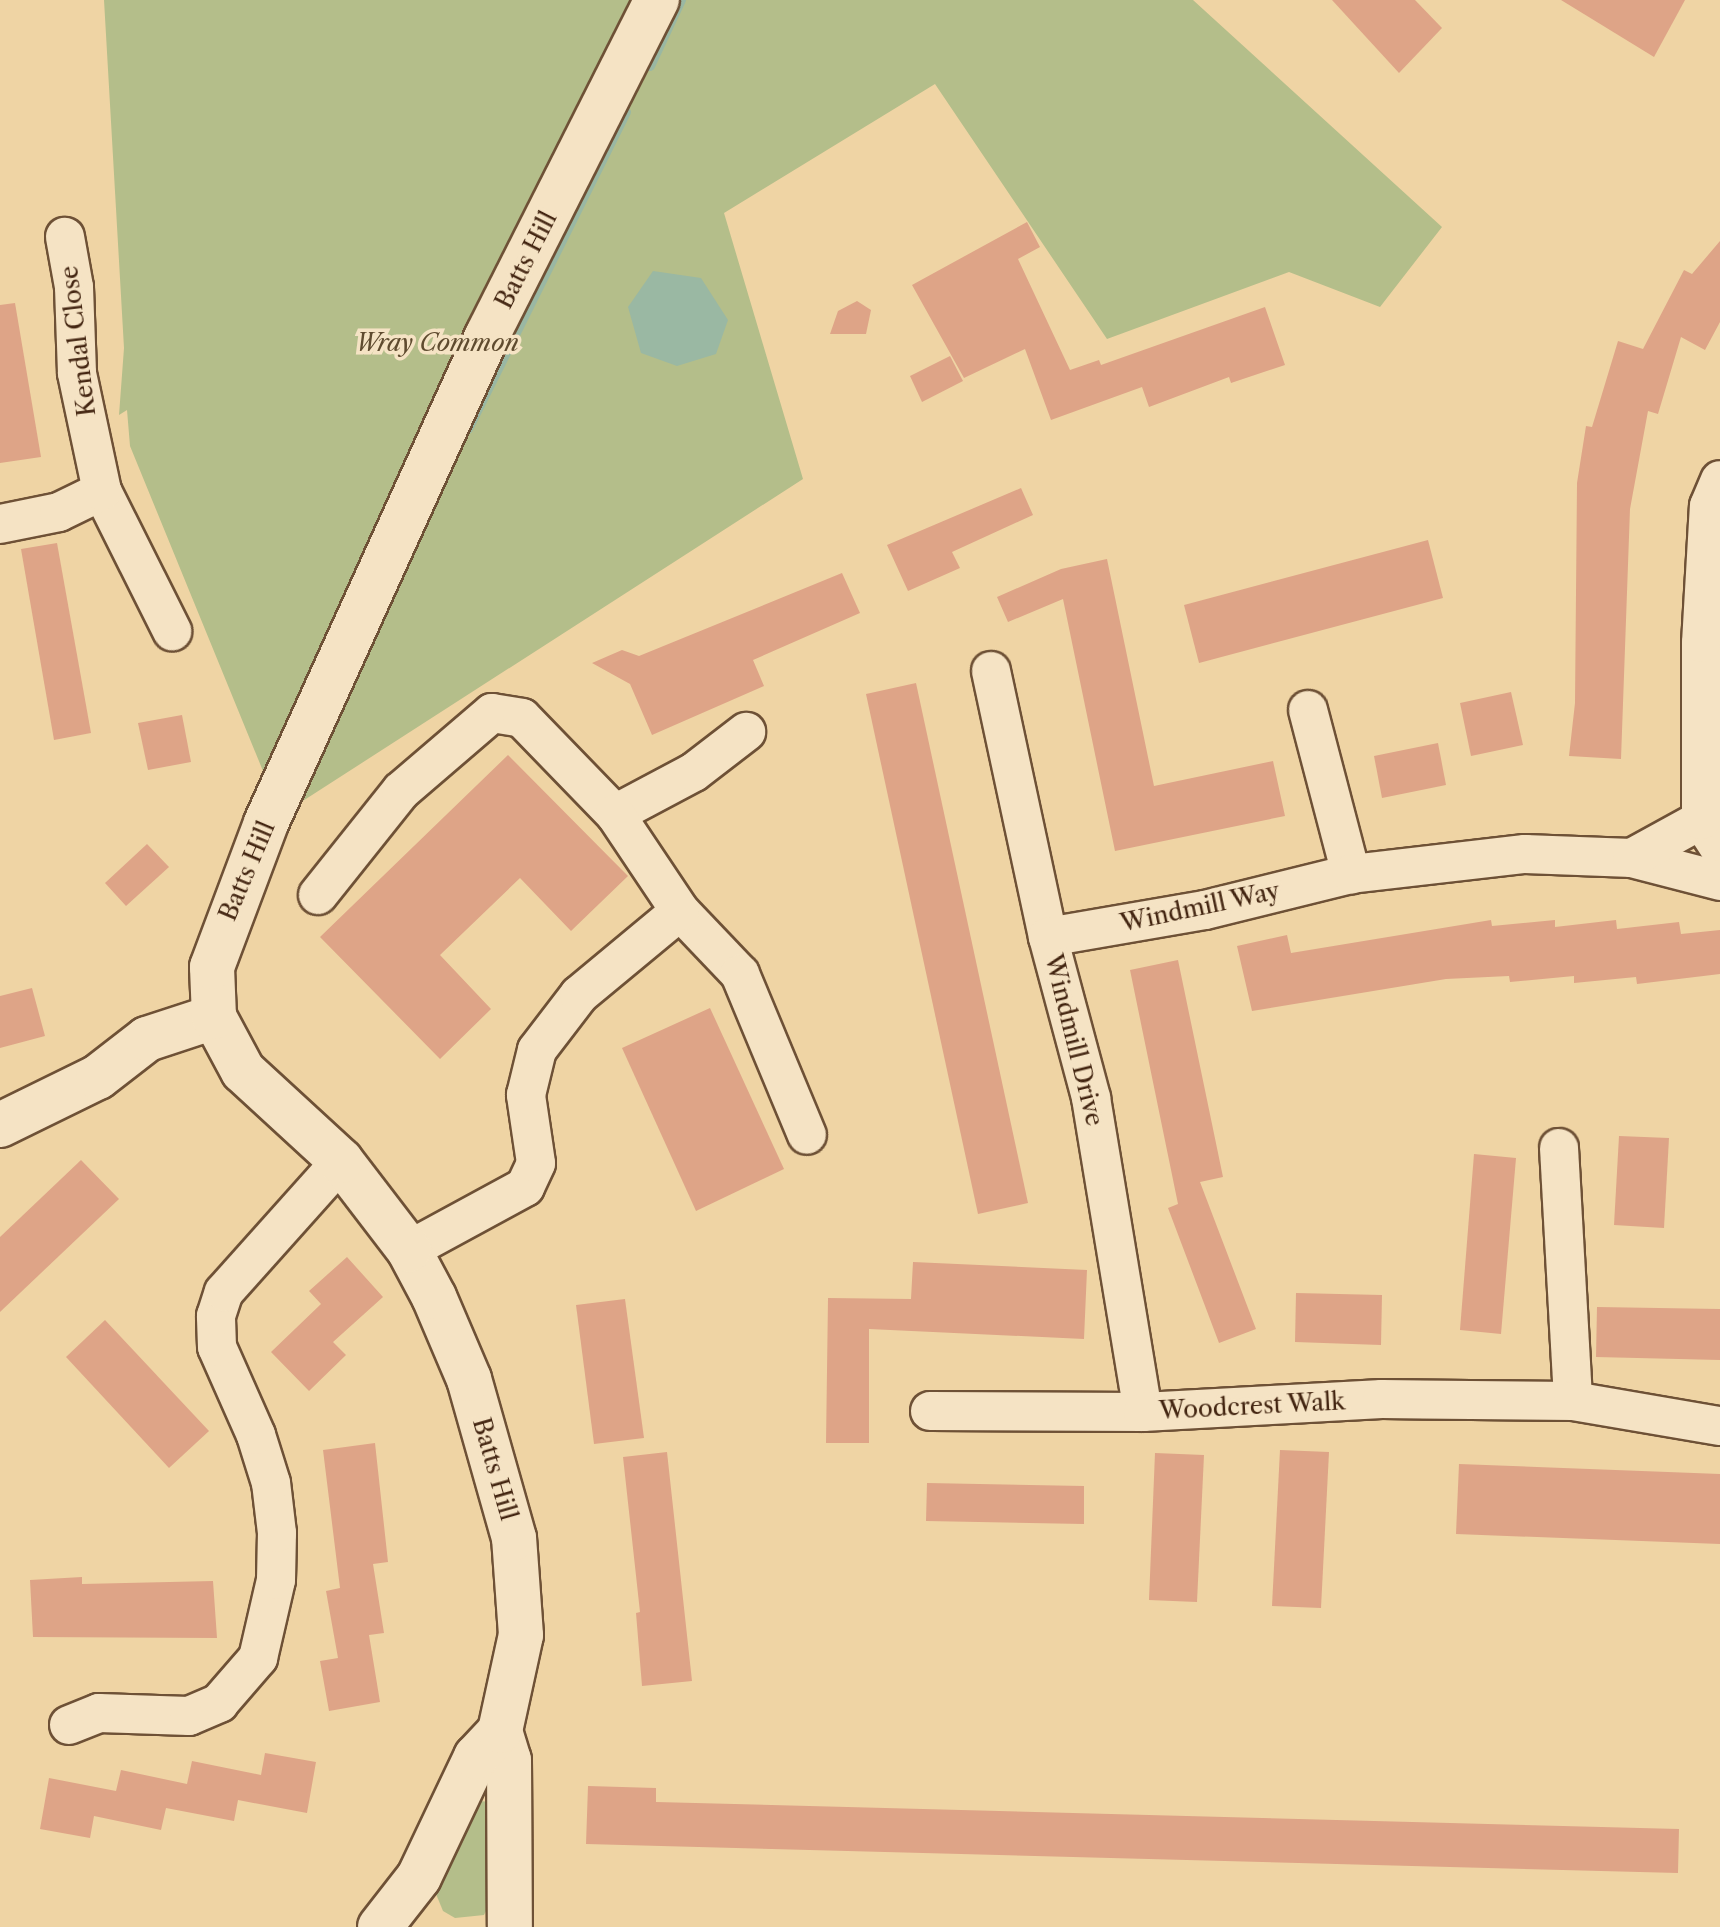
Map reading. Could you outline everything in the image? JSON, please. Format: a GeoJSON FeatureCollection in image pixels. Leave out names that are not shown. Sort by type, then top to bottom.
{"type":"FeatureCollection","features":[{"type":"Feature","properties":{"kind":"street","name":"Batts Hill"},"geometry":{"type":"LineString","coordinates":[[510,1927],[509,1760],[500,1731],[521,1635],[514,1538],[469,1379],[409,1250],[341,1161],[243,1071],[214,1017],[212,967],[219,939],[266,823],[487,336],[657,0]]}},
{"type":"Feature","properties":{"kind":"street","name":"Kendal Close"},"geometry":{"type":"LineString","coordinates":[[65,237],[77,373],[102,491],[172,631]]}},
{"type":"Feature","properties":{"kind":"street"},"geometry":{"type":"LineString","coordinates":[[1632,858],[1710,834],[1701,643],[1709,506],[1720,480]]}},
{"type":"Feature","properties":{"kind":"street"},"geometry":{"type":"LineString","coordinates":[[0,524],[59,512],[102,491]]}},
{"type":"Feature","properties":{"kind":"street","name":"Windmill Drive"},"geometry":{"type":"LineString","coordinates":[[991,671],[1048,937],[1091,1098],[1143,1412]]}},
{"type":"Feature","properties":{"kind":"street"},"geometry":{"type":"LineString","coordinates":[[1308,710],[1351,874]]}},
{"type":"Feature","properties":{"kind":"street"},"geometry":{"type":"LineString","coordinates":[[318,895],[401,791],[492,713],[522,718],[615,814],[680,911],[740,974],[807,1135]]}},
{"type":"Feature","properties":{"kind":"street"},"geometry":{"type":"LineString","coordinates":[[615,814],[694,772],[746,732]]}},
{"type":"Feature","properties":{"kind":"street","name":"Windmill Way"},"geometry":{"type":"LineString","coordinates":[[1048,937],[1205,910],[1351,874],[1525,854],[1632,858],[1720,881]]}},
{"type":"Feature","properties":{"kind":"street"},"geometry":{"type":"LineString","coordinates":[[409,1250],[525,1187],[536,1163],[526,1095],[537,1050],[579,995],[680,911]]}},
{"type":"Feature","properties":{"kind":"street"},"geometry":{"type":"LineString","coordinates":[[0,1125],[98,1077],[147,1039],[214,1017]]}},
{"type":"Feature","properties":{"kind":"street"},"geometry":{"type":"LineString","coordinates":[[1559,1148],[1573,1401]]}},
{"type":"Feature","properties":{"kind":"street"},"geometry":{"type":"LineString","coordinates":[[69,1725],[99,1713],[189,1716],[219,1703],[258,1658],[276,1580],[277,1533],[271,1483],[256,1435],[217,1347],[216,1316],[224,1292],[341,1161]]}},
{"type":"Feature","properties":{"kind":"street","name":"Woodcrest Walk"},"geometry":{"type":"LineString","coordinates":[[930,1411],[1143,1412],[1382,1399],[1573,1401],[1720,1426]]}},
{"type":"Feature","properties":{"kind":"street","name":"Batts Hill"},"geometry":{"type":"LineString","coordinates":[[380,1927],[419,1877],[476,1757],[500,1731]]}},
{"type":"Feature","properties":{"kind":"green space","name":"Wray Common"},"geometry":{"type":"Polygon","coordinates":[[[104,0],[1193,0],[1442,227],[1380,307],[1289,272],[1107,339],[935,84],[724,213],[803,479],[281,815],[130,446],[127,410],[119,415],[124,348],[104,0]]]}},
{"type":"Feature","properties":{"kind":"green space"},"geometry":{"type":"Polygon","coordinates":[[[479,1801],[492,1802],[491,1901],[484,1915],[455,1918],[443,1911],[436,1894],[479,1801]]]}},
{"type":"Feature","properties":{"kind":"shaded area"},"geometry":{"type":"Polygon","coordinates":[[[653,271],[701,278],[728,320],[716,354],[677,366],[641,353],[628,307],[653,271]]]}},
{"type":"Feature","properties":{"kind":"building"},"geometry":{"type":"Polygon","coordinates":[[[1332,0],[1415,0],[1442,28],[1399,73],[1332,0]]]}},
{"type":"Feature","properties":{"kind":"building"},"geometry":{"type":"Polygon","coordinates":[[[1561,0],[1685,0],[1654,57],[1561,0]]]}},
{"type":"Feature","properties":{"kind":"building"},"geometry":{"type":"Polygon","coordinates":[[[1027,222],[1040,247],[1018,259],[1070,370],[1099,360],[1101,365],[1265,307],[1285,365],[1231,383],[1229,377],[1149,407],[1142,387],[1051,420],[1025,349],[964,378],[912,285],[1027,222]]]}},
{"type":"Feature","properties":{"kind":"building"},"geometry":{"type":"Polygon","coordinates":[[[1720,241],[1720,322],[1705,350],[1681,337],[1658,414],[1648,411],[1630,509],[1621,759],[1569,756],[1575,703],[1577,483],[1586,426],[1592,427],[1618,341],[1643,349],[1684,270],[1692,274],[1720,241]]]}},
{"type":"Feature","properties":{"kind":"building"},"geometry":{"type":"Polygon","coordinates":[[[857,301],[871,310],[866,334],[830,334],[838,311],[857,301]]]}},
{"type":"Feature","properties":{"kind":"building"},"geometry":{"type":"Polygon","coordinates":[[[15,303],[41,457],[0,463],[0,305],[15,303]]]}},
{"type":"Feature","properties":{"kind":"building"},"geometry":{"type":"Polygon","coordinates":[[[950,356],[963,381],[922,402],[910,376],[950,356]]]}},
{"type":"Feature","properties":{"kind":"building"},"geometry":{"type":"Polygon","coordinates":[[[1021,488],[1033,515],[952,552],[960,568],[908,591],[887,545],[1021,488]]]}},
{"type":"Feature","properties":{"kind":"building"},"geometry":{"type":"Polygon","coordinates":[[[1428,540],[1443,598],[1199,663],[1184,605],[1428,540]]]}},
{"type":"Feature","properties":{"kind":"building"},"geometry":{"type":"Polygon","coordinates":[[[57,543],[91,733],[54,740],[21,549],[57,543]]]}},
{"type":"Feature","properties":{"kind":"building"},"geometry":{"type":"Polygon","coordinates":[[[1107,559],[1154,786],[1273,761],[1285,816],[1115,851],[1063,599],[1008,622],[997,597],[1061,569],[1107,559]]]}},
{"type":"Feature","properties":{"kind":"building"},"geometry":{"type":"Polygon","coordinates":[[[842,573],[860,613],[753,660],[764,686],[652,735],[630,684],[592,663],[622,650],[639,656],[842,573]]]}},
{"type":"Feature","properties":{"kind":"building"},"geometry":{"type":"Polygon","coordinates":[[[916,683],[1028,1203],[978,1214],[866,694],[916,683]]]}},
{"type":"Feature","properties":{"kind":"building"},"geometry":{"type":"Polygon","coordinates":[[[1511,692],[1523,745],[1471,756],[1460,703],[1511,692]]]}},
{"type":"Feature","properties":{"kind":"building"},"geometry":{"type":"Polygon","coordinates":[[[182,715],[191,762],[148,770],[138,723],[182,715]]]}},
{"type":"Feature","properties":{"kind":"building"},"geometry":{"type":"Polygon","coordinates":[[[1438,743],[1446,785],[1382,798],[1374,756],[1438,743]]]}},
{"type":"Feature","properties":{"kind":"building"},"geometry":{"type":"Polygon","coordinates":[[[508,755],[628,876],[571,931],[520,878],[440,955],[491,1009],[440,1059],[320,937],[508,755]]]}},
{"type":"Feature","properties":{"kind":"building"},"geometry":{"type":"Polygon","coordinates":[[[147,844],[169,867],[126,906],[105,883],[147,844]]]}},
{"type":"Feature","properties":{"kind":"building"},"geometry":{"type":"Polygon","coordinates":[[[1491,920],[1492,926],[1555,920],[1555,927],[1616,920],[1617,929],[1679,922],[1681,934],[1720,930],[1720,974],[1637,984],[1636,977],[1574,983],[1574,976],[1510,982],[1509,976],[1446,979],[1252,1011],[1237,946],[1287,935],[1291,953],[1491,920]]]}},
{"type":"Feature","properties":{"kind":"building"},"geometry":{"type":"Polygon","coordinates":[[[1178,960],[1223,1177],[1200,1182],[1256,1329],[1219,1343],[1168,1208],[1178,1204],[1130,970],[1178,960]]]}},
{"type":"Feature","properties":{"kind":"building"},"geometry":{"type":"Polygon","coordinates":[[[32,988],[45,1036],[0,1048],[0,996],[32,988]]]}},
{"type":"Feature","properties":{"kind":"building"},"geometry":{"type":"Polygon","coordinates":[[[710,1008],[784,1169],[696,1211],[622,1048],[710,1008]]]}},
{"type":"Feature","properties":{"kind":"building"},"geometry":{"type":"Polygon","coordinates":[[[1619,1136],[1669,1138],[1664,1228],[1614,1225],[1619,1136]]]}},
{"type":"Feature","properties":{"kind":"building"},"geometry":{"type":"Polygon","coordinates":[[[1474,1154],[1516,1158],[1501,1334],[1460,1330],[1474,1154]]]}},
{"type":"Feature","properties":{"kind":"building"},"geometry":{"type":"Polygon","coordinates":[[[81,1160],[119,1199],[0,1312],[0,1237],[81,1160]]]}},
{"type":"Feature","properties":{"kind":"building"},"geometry":{"type":"Polygon","coordinates":[[[347,1257],[383,1297],[333,1342],[346,1355],[309,1391],[271,1352],[321,1304],[309,1291],[347,1257]]]}},
{"type":"Feature","properties":{"kind":"building"},"geometry":{"type":"Polygon","coordinates":[[[913,1262],[1087,1270],[1084,1339],[869,1329],[869,1443],[826,1443],[828,1298],[911,1299],[913,1262]]]}},
{"type":"Feature","properties":{"kind":"building"},"geometry":{"type":"Polygon","coordinates":[[[1296,1293],[1382,1295],[1381,1345],[1295,1342],[1296,1293]]]}},
{"type":"Feature","properties":{"kind":"building"},"geometry":{"type":"Polygon","coordinates":[[[625,1299],[644,1438],[594,1444],[576,1305],[625,1299]]]}},
{"type":"Feature","properties":{"kind":"building"},"geometry":{"type":"Polygon","coordinates":[[[1597,1307],[1720,1309],[1720,1360],[1596,1357],[1597,1307]]]}},
{"type":"Feature","properties":{"kind":"building"},"geometry":{"type":"Polygon","coordinates":[[[105,1320],[209,1431],[169,1468],[66,1357],[105,1320]]]}},
{"type":"Feature","properties":{"kind":"building"},"geometry":{"type":"Polygon","coordinates":[[[375,1443],[388,1562],[373,1564],[384,1633],[369,1635],[380,1702],[329,1711],[320,1661],[338,1658],[326,1591],[340,1588],[323,1450],[375,1443]]]}},
{"type":"Feature","properties":{"kind":"building"},"geometry":{"type":"Polygon","coordinates":[[[1280,1450],[1329,1452],[1321,1608],[1272,1606],[1280,1450]]]}},
{"type":"Feature","properties":{"kind":"building"},"geometry":{"type":"Polygon","coordinates":[[[667,1452],[692,1681],[642,1686],[636,1613],[640,1612],[623,1457],[667,1452]]]}},
{"type":"Feature","properties":{"kind":"building"},"geometry":{"type":"Polygon","coordinates":[[[1155,1453],[1204,1455],[1197,1602],[1149,1600],[1155,1453]]]}},
{"type":"Feature","properties":{"kind":"building"},"geometry":{"type":"Polygon","coordinates":[[[1459,1464],[1720,1474],[1720,1544],[1456,1534],[1459,1464]]]}},
{"type":"Feature","properties":{"kind":"building"},"geometry":{"type":"Polygon","coordinates":[[[927,1483],[1084,1486],[1084,1524],[926,1521],[927,1483]]]}},
{"type":"Feature","properties":{"kind":"building"},"geometry":{"type":"Polygon","coordinates":[[[82,1577],[82,1584],[213,1581],[217,1638],[33,1637],[30,1580],[82,1577]]]}},
{"type":"Feature","properties":{"kind":"building"},"geometry":{"type":"Polygon","coordinates":[[[265,1753],[316,1762],[307,1813],[238,1800],[234,1821],[166,1808],[161,1830],[94,1816],[90,1838],[40,1829],[49,1778],[116,1791],[121,1770],[187,1784],[192,1761],[261,1775],[265,1753]]]}},
{"type":"Feature","properties":{"kind":"building"},"geometry":{"type":"Polygon","coordinates":[[[588,1786],[656,1788],[656,1802],[1679,1829],[1678,1873],[586,1844],[588,1786]]]}},
{"type":"Feature","properties":{"kind":"waterway"},"geometry":{"type":"LineString","coordinates":[[650,66],[681,0]]}},
{"type":"Feature","properties":{"kind":"waterway"},"geometry":{"type":"LineString","coordinates":[[468,429],[626,112]]}}]}
